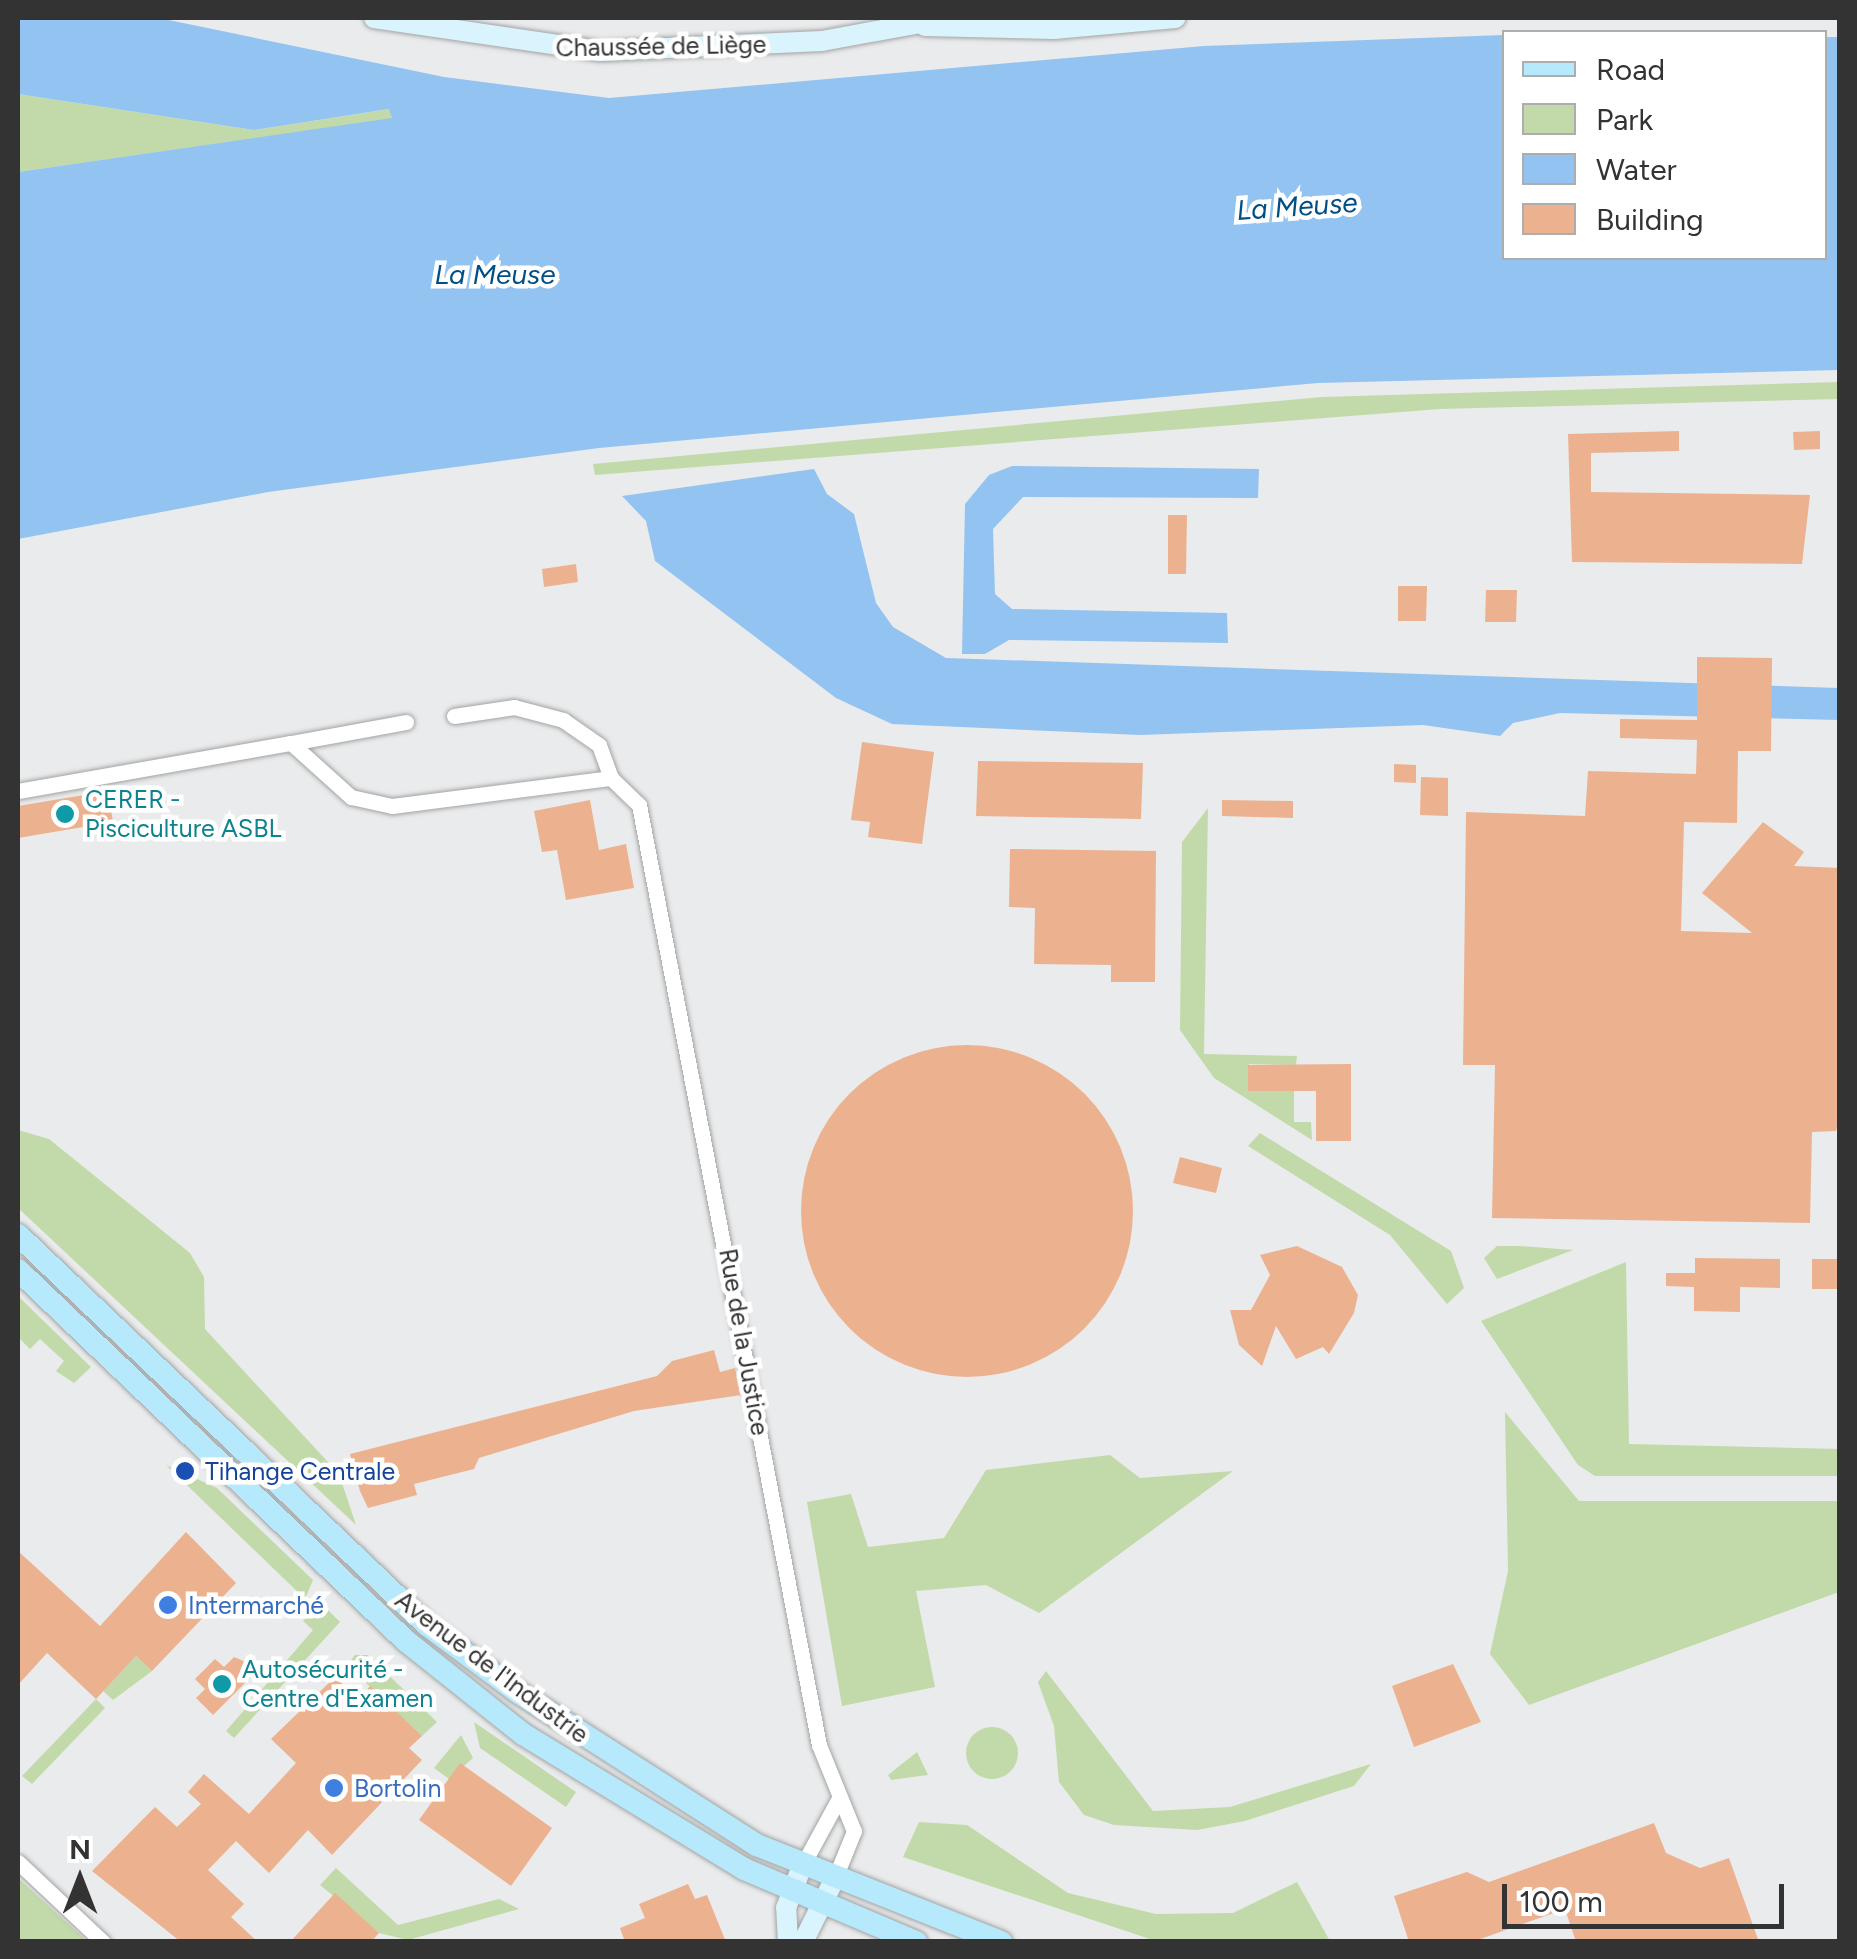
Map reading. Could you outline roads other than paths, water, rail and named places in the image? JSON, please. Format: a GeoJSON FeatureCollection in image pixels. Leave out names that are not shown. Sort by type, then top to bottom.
{"type":"FeatureCollection","features":[{"type":"Feature","properties":{"kind":"main road","name":"Chaussée de Liège"},"geometry":{"type":"LineString","coordinates":[[374,18],[600,52],[822,41],[923,26],[947,18]]}},
{"type":"Feature","properties":{"kind":"main road"},"geometry":{"type":"LineString","coordinates":[[923,26],[1054,30],[1176,18]]}},
{"type":"Feature","properties":{"kind":"main road","name":"Avenue de l'Industrie"},"geometry":{"type":"LineString","coordinates":[[18,1235],[427,1624],[662,1792],[802,1866],[1002,1942]]}},
{"type":"Feature","properties":{"kind":"main road","name":"Avenue de l'Industrie"},"geometry":{"type":"LineString","coordinates":[[18,1270],[406,1641],[523,1734],[647,1815],[791,1891],[820,1914],[916,1942]]}},
{"type":"Feature","properties":{"kind":"main road"},"geometry":{"type":"LineString","coordinates":[[788,1942],[791,1891],[802,1866]]}},
{"type":"Feature","properties":{"kind":"main road","name":"Rue de la Justice"},"geometry":{"type":"LineString","coordinates":[[803,1942],[834,1880]]}},
{"type":"Feature","properties":{"kind":"street","name":"Rue de la Justice"},"geometry":{"type":"LineString","coordinates":[[454,716],[514,707],[563,720],[598,745],[611,778],[639,805],[819,1745],[854,1832],[834,1880]]}},
{"type":"Feature","properties":{"kind":"street"},"geometry":{"type":"LineString","coordinates":[[18,791],[406,722]]}},
{"type":"Feature","properties":{"kind":"street"},"geometry":{"type":"LineString","coordinates":[[291,743],[351,798],[392,806],[611,778]]}},
{"type":"Feature","properties":{"kind":"street"},"geometry":{"type":"LineString","coordinates":[[802,1866],[839,1798]]}},
{"type":"Feature","properties":{"kind":"street"},"geometry":{"type":"LineString","coordinates":[[18,1862],[103,1942]]}},
{"type":"Feature","properties":{"kind":"water","name":"La Meuse"},"geometry":{"type":"Polygon","coordinates":[[[18,18],[159,18],[444,77],[609,98],[1204,46],[1502,35],[1502,260],[1827,260],[1827,37],[1839,37],[1839,370],[1318,383],[599,448],[268,492],[18,539],[18,172],[392,118],[389,109],[254,130],[18,94],[18,18]]]}},
{"type":"Feature","properties":{"kind":"water"},"geometry":{"type":"Polygon","coordinates":[[[1012,466],[1259,469],[1258,498],[1023,497],[993,529],[995,594],[1012,609],[1227,613],[1228,643],[1009,640],[985,654],[962,654],[965,504],[989,475],[1012,466]]]}},
{"type":"Feature","properties":{"kind":"water"},"geometry":{"type":"Polygon","coordinates":[[[814,469],[827,494],[854,514],[876,603],[893,627],[946,658],[1839,688],[1839,720],[1560,713],[1513,723],[1500,736],[1423,725],[1140,735],[892,724],[836,698],[655,561],[646,521],[622,496],[814,469]]]}},
{"type":"Feature","properties":{"kind":"place","name":"CERER - Pisciculture ASBL"},"geometry":{"type":"Point","coordinates":[65,814]}},
{"type":"Feature","properties":{"kind":"place","name":"Tihange Centrale"},"geometry":{"type":"Point","coordinates":[185,1471]}},
{"type":"Feature","properties":{"kind":"place","name":"Intermarché"},"geometry":{"type":"Point","coordinates":[168,1605]}},
{"type":"Feature","properties":{"kind":"place","name":"Autosécurité - Centre d'Examen"},"geometry":{"type":"Point","coordinates":[222,1684]}},
{"type":"Feature","properties":{"kind":"place","name":"Bortolin"},"geometry":{"type":"Point","coordinates":[334,1788]}}]}
